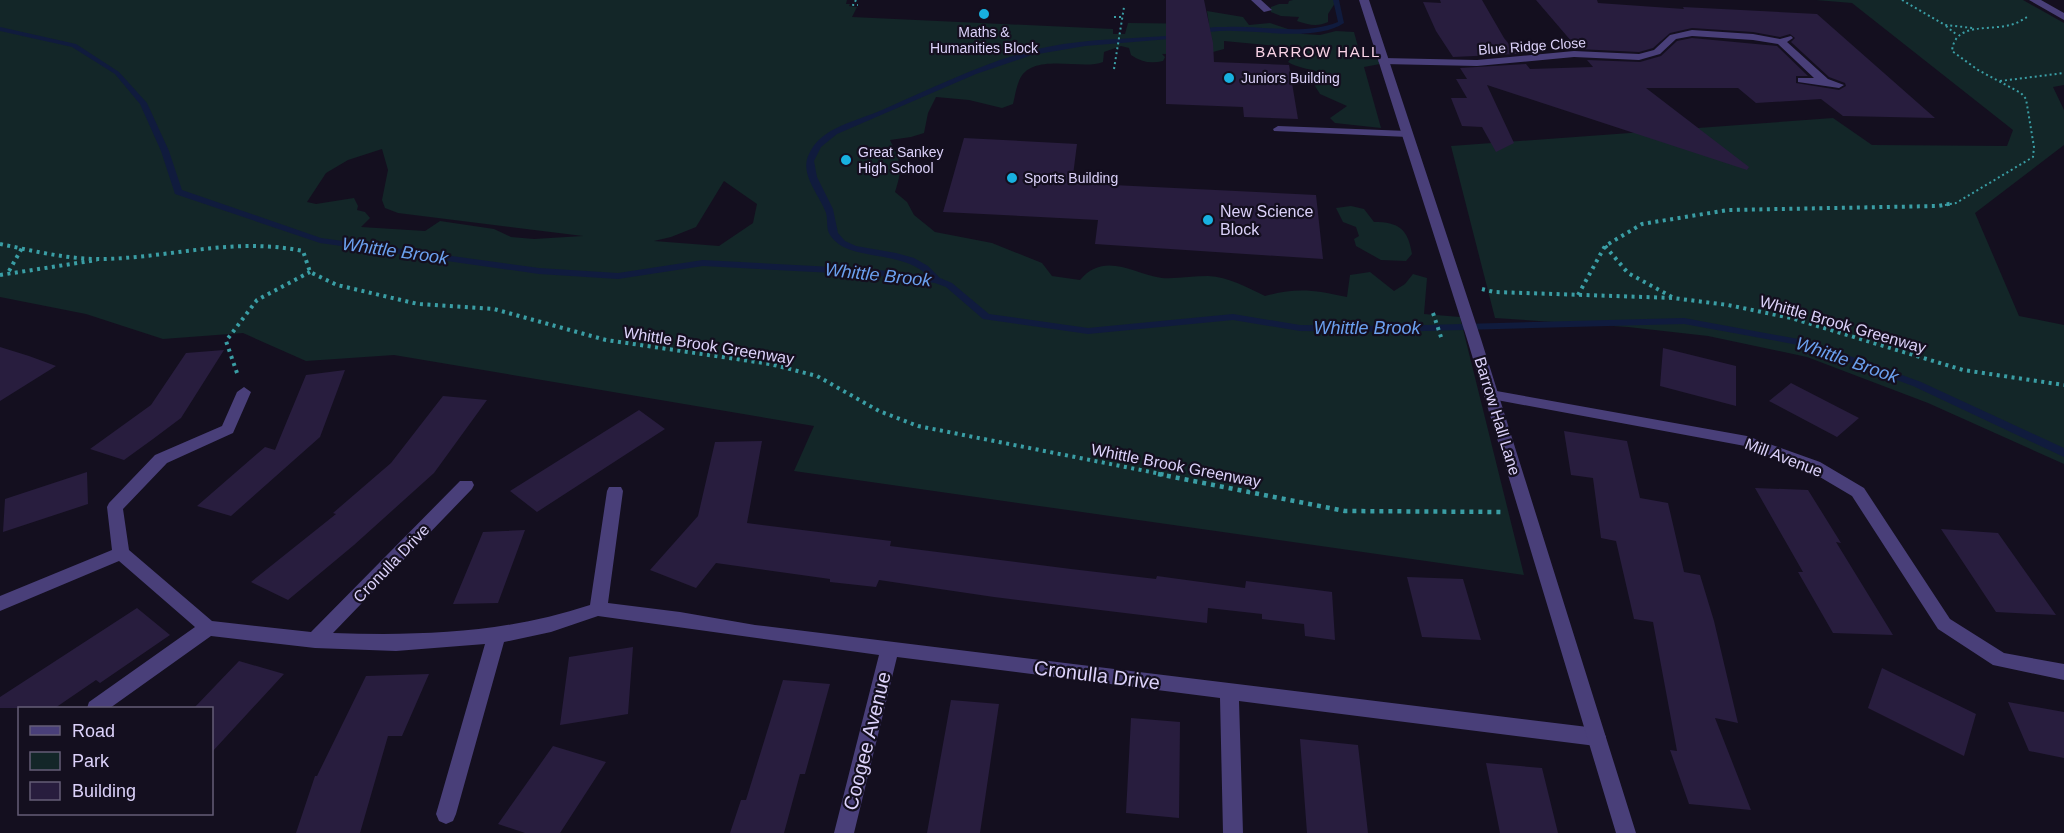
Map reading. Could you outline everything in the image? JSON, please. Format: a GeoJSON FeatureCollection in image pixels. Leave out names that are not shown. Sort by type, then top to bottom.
{"type":"FeatureCollection","features":[{"type":"Feature","properties":{"kind":"street"},"geometry":{"type":"LineString","coordinates":[[1256,0],[1267,10]]}},
{"type":"Feature","properties":{"kind":"street","name":"Barrow Hall Lane"},"geometry":{"type":"LineString","coordinates":[[1364,0],[1474,339],[1626,833]]}},
{"type":"Feature","properties":{"kind":"street"},"geometry":{"type":"LineString","coordinates":[[2034,0],[2064,17]]}},
{"type":"Feature","properties":{"kind":"street","name":"Blue Ridge Close"},"geometry":{"type":"LineString","coordinates":[[1383,61],[1477,63],[1574,54],[1639,57],[1657,52],[1673,37],[1692,33],[1785,40],[1824,81]]}},
{"type":"Feature","properties":{"kind":"street","name":"Blue Ridge Close"},"geometry":{"type":"LineString","coordinates":[[1802,80],[1824,81],[1839,85]]}},
{"type":"Feature","properties":{"kind":"street"},"geometry":{"type":"LineString","coordinates":[[1278,129],[1408,134]]}},
{"type":"Feature","properties":{"kind":"street"},"geometry":{"type":"LineString","coordinates":[[97,707],[208,628],[121,553],[115,507],[161,459],[228,429],[244,392]]}},
{"type":"Feature","properties":{"kind":"street","name":"Mill Avenue"},"geometry":{"type":"LineString","coordinates":[[1491,395],[1747,441],[1814,466],[1858,492],[1944,624],[2000,660],[2064,672]]}},
{"type":"Feature","properties":{"kind":"street","name":"Cronulla Drive"},"geometry":{"type":"LineString","coordinates":[[315,640],[466,486]]}},
{"type":"Feature","properties":{"kind":"street"},"geometry":{"type":"LineString","coordinates":[[598,609],[615,491]]}},
{"type":"Feature","properties":{"kind":"street"},"geometry":{"type":"LineString","coordinates":[[0,603],[121,553]]}},
{"type":"Feature","properties":{"kind":"street","name":"Cronulla Drive"},"geometry":{"type":"LineString","coordinates":[[208,628],[315,640],[396,643],[497,636],[551,625],[598,609],[890,649],[1596,737]]}},
{"type":"Feature","properties":{"kind":"street"},"geometry":{"type":"LineString","coordinates":[[446,814],[497,636]]}},
{"type":"Feature","properties":{"kind":"street","name":"Coogee Avenue"},"geometry":{"type":"LineString","coordinates":[[844,833],[890,649]]}},
{"type":"Feature","properties":{"kind":"street"},"geometry":{"type":"LineString","coordinates":[[1230,692],[1233,833]]}},
{"type":"Feature","properties":{"kind":"path"},"geometry":{"type":"LineString","coordinates":[[856,0],[853,5],[858,5]]}},
{"type":"Feature","properties":{"kind":"path"},"geometry":{"type":"LineString","coordinates":[[1902,0],[1957,35]]}},
{"type":"Feature","properties":{"kind":"path"},"geometry":{"type":"LineString","coordinates":[[1114,69],[1124,7]]}},
{"type":"Feature","properties":{"kind":"path"},"geometry":{"type":"LineString","coordinates":[[1114,16],[1122,17]]}},
{"type":"Feature","properties":{"kind":"path"},"geometry":{"type":"LineString","coordinates":[[1578,295],[1605,246],[1642,224],[1728,210],[1938,206],[1956,203],[2033,157],[2034,147],[2026,99],[1952,51],[1953,40],[1957,35],[1976,29],[2011,25],[2031,16]]}},
{"type":"Feature","properties":{"kind":"path"},"geometry":{"type":"LineString","coordinates":[[1944,25],[1976,29]]}},
{"type":"Feature","properties":{"kind":"path"},"geometry":{"type":"LineString","coordinates":[[1999,81],[2064,73]]}},
{"type":"Feature","properties":{"kind":"path"},"geometry":{"type":"LineString","coordinates":[[0,244],[104,259]]}},
{"type":"Feature","properties":{"kind":"path"},"geometry":{"type":"LineString","coordinates":[[0,275],[104,259],[253,245],[282,245],[303,251],[310,272],[257,300],[226,341],[244,392]]}},
{"type":"Feature","properties":{"kind":"path"},"geometry":{"type":"LineString","coordinates":[[1605,246],[1628,273],[1673,298]]}},
{"type":"Feature","properties":{"kind":"path"},"geometry":{"type":"LineString","coordinates":[[9,272],[22,248]]}},
{"type":"Feature","properties":{"kind":"path","name":"Whittle Brook Greenway"},"geometry":{"type":"LineString","coordinates":[[310,272],[337,285],[418,304],[494,309],[606,340],[770,364],[817,376],[879,411],[918,426],[1334,509],[1528,513]]}},
{"type":"Feature","properties":{"kind":"path","name":"Whittle Brook Greenway"},"geometry":{"type":"LineString","coordinates":[[1472,286],[1494,292],[1673,298],[1728,305],[1791,318],[1908,355],[1963,369],[2064,385]]}},
{"type":"Feature","properties":{"kind":"path"},"geometry":{"type":"LineString","coordinates":[[1433,313],[1442,340]]}},
{"type":"Feature","properties":{"kind":"green space"},"geometry":{"type":"Polygon","coordinates":[[[0,0],[847,0],[846,4],[857,7],[852,17],[1113,29],[1113,34],[1125,34],[1128,23],[1209,24],[1207,11],[1243,17],[1249,25],[1270,23],[1303,34],[1354,32],[1360,54],[1380,58],[1380,64],[1364,67],[1381,128],[1335,123],[1330,118],[1347,106],[1320,94],[1315,86],[1320,73],[1288,62],[1296,52],[1288,47],[1224,41],[1224,49],[1209,53],[1162,54],[1165,57],[1163,61],[1146,62],[1131,55],[1129,48],[1121,46],[1104,52],[1103,62],[1083,65],[1045,64],[1034,67],[1025,72],[1019,81],[1013,104],[1002,108],[969,100],[936,97],[928,113],[924,133],[890,140],[900,165],[895,192],[907,202],[914,215],[935,232],[992,243],[1042,263],[1052,276],[1080,280],[1090,271],[1109,266],[1162,278],[1202,276],[1223,278],[1265,296],[1306,290],[1347,297],[1350,275],[1370,272],[1394,291],[1405,284],[1413,274],[1427,278],[1424,314],[1460,317],[1524,575],[794,471],[814,426],[394,355],[306,361],[243,333],[163,339],[86,314],[0,297],[0,0]],[[382,149],[348,160],[326,173],[307,202],[316,204],[354,198],[358,206],[357,210],[365,212],[370,218],[361,227],[425,231],[440,221],[494,229],[511,237],[534,239],[583,236],[398,213],[385,208],[382,200],[388,170],[382,149]],[[724,181],[696,227],[654,241],[719,246],[753,223],[757,204],[724,181]]]}},
{"type":"Feature","properties":{"kind":"green space"},"geometry":{"type":"Polygon","coordinates":[[[1293,0],[1337,0],[1328,14],[1328,22],[1320,25],[1305,24],[1297,21],[1299,17],[1281,16],[1271,12],[1271,7],[1288,4],[1293,0]]]}},
{"type":"Feature","properties":{"kind":"green space"},"geometry":{"type":"Polygon","coordinates":[[[1816,0],[2023,0],[2064,23],[2064,85],[2053,87],[2064,110],[2064,145],[1975,213],[2019,316],[2064,325],[2064,464],[1928,403],[1807,357],[1708,336],[1628,327],[1495,318],[1451,146],[1833,118],[1872,145],[2007,146],[2013,130],[1852,3],[1816,0]]]}},
{"type":"Feature","properties":{"kind":"green space"},"geometry":{"type":"Polygon","coordinates":[[[1351,206],[1364,209],[1374,222],[1390,223],[1405,233],[1412,254],[1406,261],[1381,260],[1356,246],[1354,239],[1359,236],[1356,227],[1343,222],[1336,208],[1351,206]]]}},
{"type":"Feature","properties":{"kind":"building","name":"Juniors Building"},"geometry":{"type":"Polygon","coordinates":[[[1166,0],[1204,0],[1213,43],[1214,62],[1289,65],[1298,119],[1244,117],[1243,107],[1166,104],[1166,0]]]}},
{"type":"Feature","properties":{"kind":"building"},"geometry":{"type":"Polygon","coordinates":[[[1440,0],[1482,0],[1504,38],[1517,54],[1453,57],[1436,31],[1423,2],[1441,3],[1440,0]]]}},
{"type":"Feature","properties":{"kind":"building"},"geometry":{"type":"Polygon","coordinates":[[[1536,0],[1597,0],[1598,3],[1684,9],[1683,7],[1817,14],[1935,118],[1843,116],[1821,99],[1756,103],[1738,88],[1646,88],[1749,167],[1747,170],[1487,85],[1514,143],[1496,152],[1482,127],[1462,126],[1451,98],[1467,98],[1456,79],[1467,79],[1460,68],[1526,64],[1530,69],[1593,67],[1587,60],[1640,62],[1661,56],[1677,41],[1692,38],[1777,46],[1808,76],[1796,76],[1796,83],[1839,90],[1846,86],[1845,83],[1829,77],[1791,42],[1795,38],[1790,34],[1780,37],[1753,32],[1692,28],[1670,33],[1653,48],[1639,52],[1578,49],[1536,0]]]}},
{"type":"Feature","properties":{"kind":"building"},"geometry":{"type":"Polygon","coordinates":[[[964,138],[1077,144],[1072,183],[1316,195],[1323,259],[1095,244],[1098,220],[943,212],[964,138]]]}},
{"type":"Feature","properties":{"kind":"building"},"geometry":{"type":"Polygon","coordinates":[[[0,347],[29,356],[56,366],[0,401],[0,347]]]}},
{"type":"Feature","properties":{"kind":"building"},"geometry":{"type":"Polygon","coordinates":[[[1663,348],[1736,366],[1736,406],[1660,386],[1663,348]]]}},
{"type":"Feature","properties":{"kind":"building"},"geometry":{"type":"Polygon","coordinates":[[[224,350],[181,418],[153,439],[124,460],[90,449],[151,405],[186,353],[224,350]]]}},
{"type":"Feature","properties":{"kind":"building"},"geometry":{"type":"Polygon","coordinates":[[[345,370],[320,437],[231,516],[197,506],[265,447],[275,450],[306,375],[345,370]]]}},
{"type":"Feature","properties":{"kind":"building"},"geometry":{"type":"Polygon","coordinates":[[[1791,383],[1859,418],[1837,437],[1769,401],[1791,383]]]}},
{"type":"Feature","properties":{"kind":"building"},"geometry":{"type":"Polygon","coordinates":[[[443,396],[487,400],[434,473],[354,545],[288,600],[251,582],[336,514],[333,513],[391,463],[443,396]]]}},
{"type":"Feature","properties":{"kind":"building"},"geometry":{"type":"Polygon","coordinates":[[[639,410],[665,429],[537,512],[510,491],[639,410]]]}},
{"type":"Feature","properties":{"kind":"building"},"geometry":{"type":"Polygon","coordinates":[[[1564,431],[1627,441],[1640,498],[1668,503],[1684,572],[1700,575],[1714,621],[1738,723],[1715,718],[1751,810],[1689,804],[1670,750],[1677,751],[1653,622],[1634,619],[1616,541],[1601,538],[1593,478],[1571,475],[1564,431]]]}},
{"type":"Feature","properties":{"kind":"building"},"geometry":{"type":"Polygon","coordinates":[[[762,441],[747,523],[891,541],[890,546],[1071,569],[1156,579],[1157,576],[1245,588],[1246,581],[1332,592],[1335,640],[1305,636],[1304,624],[1262,619],[1262,614],[1208,608],[1207,623],[994,597],[879,580],[876,587],[830,582],[830,579],[716,563],[696,588],[650,570],[698,516],[715,442],[762,441]]]}},
{"type":"Feature","properties":{"kind":"building"},"geometry":{"type":"Polygon","coordinates":[[[87,472],[88,504],[3,532],[5,499],[87,472]]]}},
{"type":"Feature","properties":{"kind":"building"},"geometry":{"type":"Polygon","coordinates":[[[1755,488],[1808,490],[1841,543],[1836,542],[1893,635],[1833,633],[1798,572],[1803,572],[1755,488]]]}},
{"type":"Feature","properties":{"kind":"building"},"geometry":{"type":"Polygon","coordinates":[[[1941,529],[1998,533],[2056,615],[1996,612],[1941,529]]]}},
{"type":"Feature","properties":{"kind":"building"},"geometry":{"type":"Polygon","coordinates":[[[525,530],[498,603],[453,604],[483,532],[525,530]]]}},
{"type":"Feature","properties":{"kind":"building"},"geometry":{"type":"Polygon","coordinates":[[[1407,577],[1463,579],[1481,640],[1422,637],[1407,577]]]}},
{"type":"Feature","properties":{"kind":"building"},"geometry":{"type":"Polygon","coordinates":[[[137,608],[170,635],[100,683],[96,680],[56,707],[0,708],[0,697],[137,608]]]}},
{"type":"Feature","properties":{"kind":"building"},"geometry":{"type":"Polygon","coordinates":[[[633,647],[628,714],[560,725],[569,657],[633,647]]]}},
{"type":"Feature","properties":{"kind":"building"},"geometry":{"type":"Polygon","coordinates":[[[239,661],[284,674],[213,751],[213,707],[195,707],[239,661]]]}},
{"type":"Feature","properties":{"kind":"building"},"geometry":{"type":"Polygon","coordinates":[[[1882,668],[1976,714],[1964,756],[1868,708],[1882,668]]]}},
{"type":"Feature","properties":{"kind":"building"},"geometry":{"type":"Polygon","coordinates":[[[429,674],[402,736],[388,736],[360,833],[296,833],[315,776],[366,676],[429,674]]]}},
{"type":"Feature","properties":{"kind":"building"},"geometry":{"type":"Polygon","coordinates":[[[783,680],[830,684],[805,774],[800,774],[784,833],[730,833],[741,800],[746,800],[783,680]]]}},
{"type":"Feature","properties":{"kind":"building"},"geometry":{"type":"Polygon","coordinates":[[[951,700],[999,704],[980,833],[927,833],[951,700]]]}},
{"type":"Feature","properties":{"kind":"building"},"geometry":{"type":"Polygon","coordinates":[[[2008,702],[2064,712],[2064,758],[2029,751],[2008,702]]]}},
{"type":"Feature","properties":{"kind":"building"},"geometry":{"type":"Polygon","coordinates":[[[1131,718],[1180,722],[1179,818],[1126,813],[1131,718]]]}},
{"type":"Feature","properties":{"kind":"building"},"geometry":{"type":"Polygon","coordinates":[[[1300,739],[1358,745],[1368,833],[1307,833],[1300,739]]]}},
{"type":"Feature","properties":{"kind":"building"},"geometry":{"type":"Polygon","coordinates":[[[553,746],[606,762],[560,833],[525,833],[498,824],[553,746]]]}},
{"type":"Feature","properties":{"kind":"building"},"geometry":{"type":"Polygon","coordinates":[[[1486,763],[1542,768],[1558,833],[1500,833],[1486,763]]]}},
{"type":"Feature","properties":{"kind":"waterway"},"geometry":{"type":"LineString","coordinates":[[1197,32],[1232,28],[1293,31],[1328,28],[1341,23],[1336,0]]}},
{"type":"Feature","properties":{"kind":"waterway","name":"Whittle Brook"},"geometry":{"type":"LineString","coordinates":[[0,29],[74,45],[117,73],[143,103],[165,151],[178,192],[320,240],[539,271],[618,276],[703,263],[871,272],[937,280]]}},
{"type":"Feature","properties":{"kind":"waterway"},"geometry":{"type":"LineString","coordinates":[[937,280],[925,268],[911,260],[854,248],[842,243],[834,234],[831,216],[810,169],[810,161],[818,145],[825,138],[844,128],[1011,58],[1066,46],[1179,37]]}},
{"type":"Feature","properties":{"kind":"waterway","name":"Whittle Brook"},"geometry":{"type":"LineString","coordinates":[[937,280],[949,285],[986,317],[1088,331],[1233,317],[1300,328],[1388,329],[1684,321],[1806,343],[1917,384],[2064,453]]}},
{"type":"Feature","properties":{"kind":"place","name":"Maths & Humanities Block"},"geometry":{"type":"Point","coordinates":[984,14]}},
{"type":"Feature","properties":{"kind":"place","name":"Juniors Building"},"geometry":{"type":"Point","coordinates":[1229,78]}},
{"type":"Feature","properties":{"kind":"place","name":"Great Sankey High School"},"geometry":{"type":"Point","coordinates":[846,160]}},
{"type":"Feature","properties":{"kind":"place","name":"Sports Building"},"geometry":{"type":"Point","coordinates":[1012,178]}},
{"type":"Feature","properties":{"kind":"place","name":"New Science Block"},"geometry":{"type":"Point","coordinates":[1208,220]}},
{"type":"Feature","properties":{"kind":"district","name":"BARROW HALL"},"geometry":{"type":"Point","coordinates":[1318,52]}}]}
